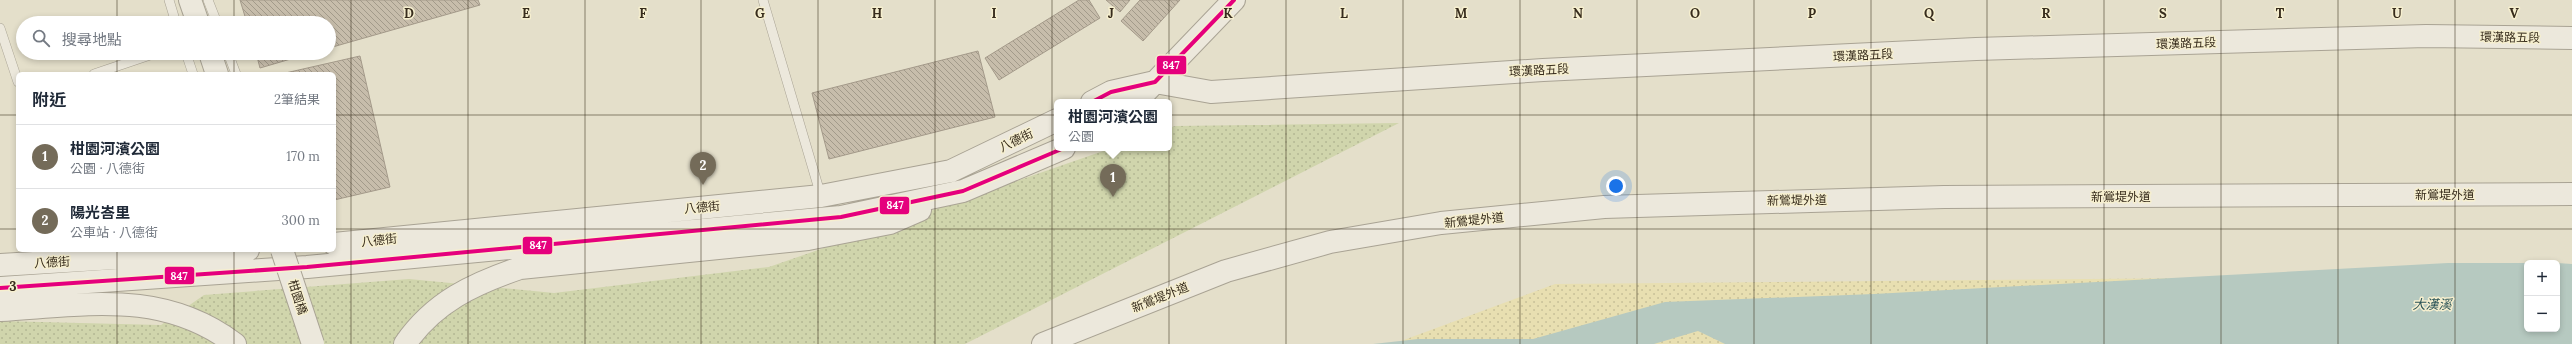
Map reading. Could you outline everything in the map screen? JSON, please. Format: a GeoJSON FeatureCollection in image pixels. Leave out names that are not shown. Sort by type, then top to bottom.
{"type":"FeatureCollection","features":[{"type":"Feature","properties":{"kind":"street"},"geometry":{"type":"LineString","coordinates":[[190,0],[196,16]]}},
{"type":"Feature","properties":{"kind":"street"},"geometry":{"type":"LineString","coordinates":[[1139,99],[1234,0]]}},
{"type":"Feature","properties":{"kind":"street","name":"環漢路五段"},"geometry":{"type":"LineString","coordinates":[[1155,82],[1211,92],[1543,70],[1976,49],[2426,36],[2572,38]]}},
{"type":"Feature","properties":{"kind":"street"},"geometry":{"type":"LineString","coordinates":[[213,60],[217,72]]}},
{"type":"Feature","properties":{"kind":"street"},"geometry":{"type":"LineString","coordinates":[[1098,99],[1111,92],[1155,82]]}},
{"type":"Feature","properties":{"kind":"street","name":"八德街"},"geometry":{"type":"LineString","coordinates":[[336,244],[821,196],[951,171],[1054,121]]}},
{"type":"Feature","properties":{"kind":"street","name":"八德街"},"geometry":{"type":"LineString","coordinates":[[0,288],[308,267],[833,218],[963,191],[1057,151]]}},
{"type":"Feature","properties":{"kind":"street"},"geometry":{"type":"LineString","coordinates":[[405,344],[415,329],[437,309],[479,282],[520,268],[808,239],[890,223],[963,191]]}},
{"type":"Feature","properties":{"kind":"street","name":"新鶯堤外道"},"geometry":{"type":"LineString","coordinates":[[1043,344],[1226,271],[1330,242],[1440,223],[1604,207],[1944,197],[2572,194]]}},
{"type":"Feature","properties":{"kind":"street","name":"八德街"},"geometry":{"type":"LineString","coordinates":[[0,265],[215,252]]}},
{"type":"Feature","properties":{"kind":"street","name":"柑園橋"},"geometry":{"type":"LineString","coordinates":[[283,252],[313,344]]}},
{"type":"Feature","properties":{"kind":"street"},"geometry":{"type":"LineString","coordinates":[[0,310],[89,305],[143,305],[170,310],[215,328],[235,344]]}},
{"type":"Feature","properties":{"kind":"lane"},"geometry":{"type":"LineString","coordinates":[[169,0],[174,16]]}},
{"type":"Feature","properties":{"kind":"lane"},"geometry":{"type":"LineString","coordinates":[[208,0],[214,16]]}},
{"type":"Feature","properties":{"kind":"lane"},"geometry":{"type":"LineString","coordinates":[[763,0],[821,196]]}},
{"type":"Feature","properties":{"kind":"lane"},"geometry":{"type":"LineString","coordinates":[[0,28],[16,76]]}},
{"type":"Feature","properties":{"kind":"lane"},"geometry":{"type":"LineString","coordinates":[[100,72],[135,60]]}},
{"type":"Feature","properties":{"kind":"lane"},"geometry":{"type":"LineString","coordinates":[[188,60],[192,72]]}},
{"type":"Feature","properties":{"kind":"lane"},"geometry":{"type":"LineString","coordinates":[[231,60],[235,72]]}},
{"type":"Feature","properties":{"kind":"green space"},"geometry":{"type":"Polygon","coordinates":[[[1399,123],[965,344],[0,344],[0,321],[161,325],[204,295],[409,279],[554,293],[769,267],[1103,151],[1172,151],[1172,127],[1399,123]]]}},
{"type":"Feature","properties":{"kind":"sand","name":"大漢溪"},"geometry":{"type":"Polygon","coordinates":[[[2524,275],[2524,332],[2560,332],[2572,344],[1393,344],[1555,284],[2524,275]]]}},
{"type":"Feature","properties":{"kind":"water","name":"大漢溪"},"geometry":{"type":"Polygon","coordinates":[[[2448,263],[2524,263],[2524,332],[2560,332],[2560,263],[2572,264],[2572,344],[1725,344],[1698,331],[1654,344],[1373,344],[1418,339],[1533,339],[1665,302],[1874,294],[2448,263]]]}},
{"type":"Feature","properties":{"kind":"building"},"geometry":{"type":"Polygon","coordinates":[[[240,0],[478,0],[480,5],[336,46],[336,16],[245,16],[240,0]]]}},
{"type":"Feature","properties":{"kind":"building"},"geometry":{"type":"Polygon","coordinates":[[[1079,0],[1089,0],[1100,18],[999,80],[985,58],[1079,0]]]}},
{"type":"Feature","properties":{"kind":"building"},"geometry":{"type":"Polygon","coordinates":[[[1106,0],[1130,0],[1120,12],[1106,0]]]}},
{"type":"Feature","properties":{"kind":"building"},"geometry":{"type":"Polygon","coordinates":[[[1140,0],[1180,0],[1143,41],[1121,21],[1140,0]]]}},
{"type":"Feature","properties":{"kind":"building"},"geometry":{"type":"Polygon","coordinates":[[[978,51],[995,117],[829,159],[812,93],[978,51]]]}},
{"type":"Feature","properties":{"kind":"building"},"geometry":{"type":"Polygon","coordinates":[[[360,56],[390,187],[336,200],[336,72],[290,72],[360,56]]]}},
{"type":"Feature","properties":{"kind":"building"},"geometry":{"type":"Polygon","coordinates":[[[258,60],[287,60],[260,68],[258,60]]]}},
{"type":"Feature","properties":{"kind":"transit line","name":"847"},"geometry":{"type":"LineString","coordinates":[[1098,99],[1111,92],[1155,82],[1234,0]]}},
{"type":"Feature","properties":{"kind":"transit line","name":"847"},"geometry":{"type":"LineString","coordinates":[[0,288],[307,267],[841,217],[963,191],[1057,151]]}},
{"type":"Feature","properties":{"kind":"place","name":"陽光峇里"},"geometry":{"type":"Point","coordinates":[703,185]}},
{"type":"Feature","properties":{"kind":"place","name":"柑園河濱公園"},"geometry":{"type":"Point","coordinates":[1113,197]}}]}
